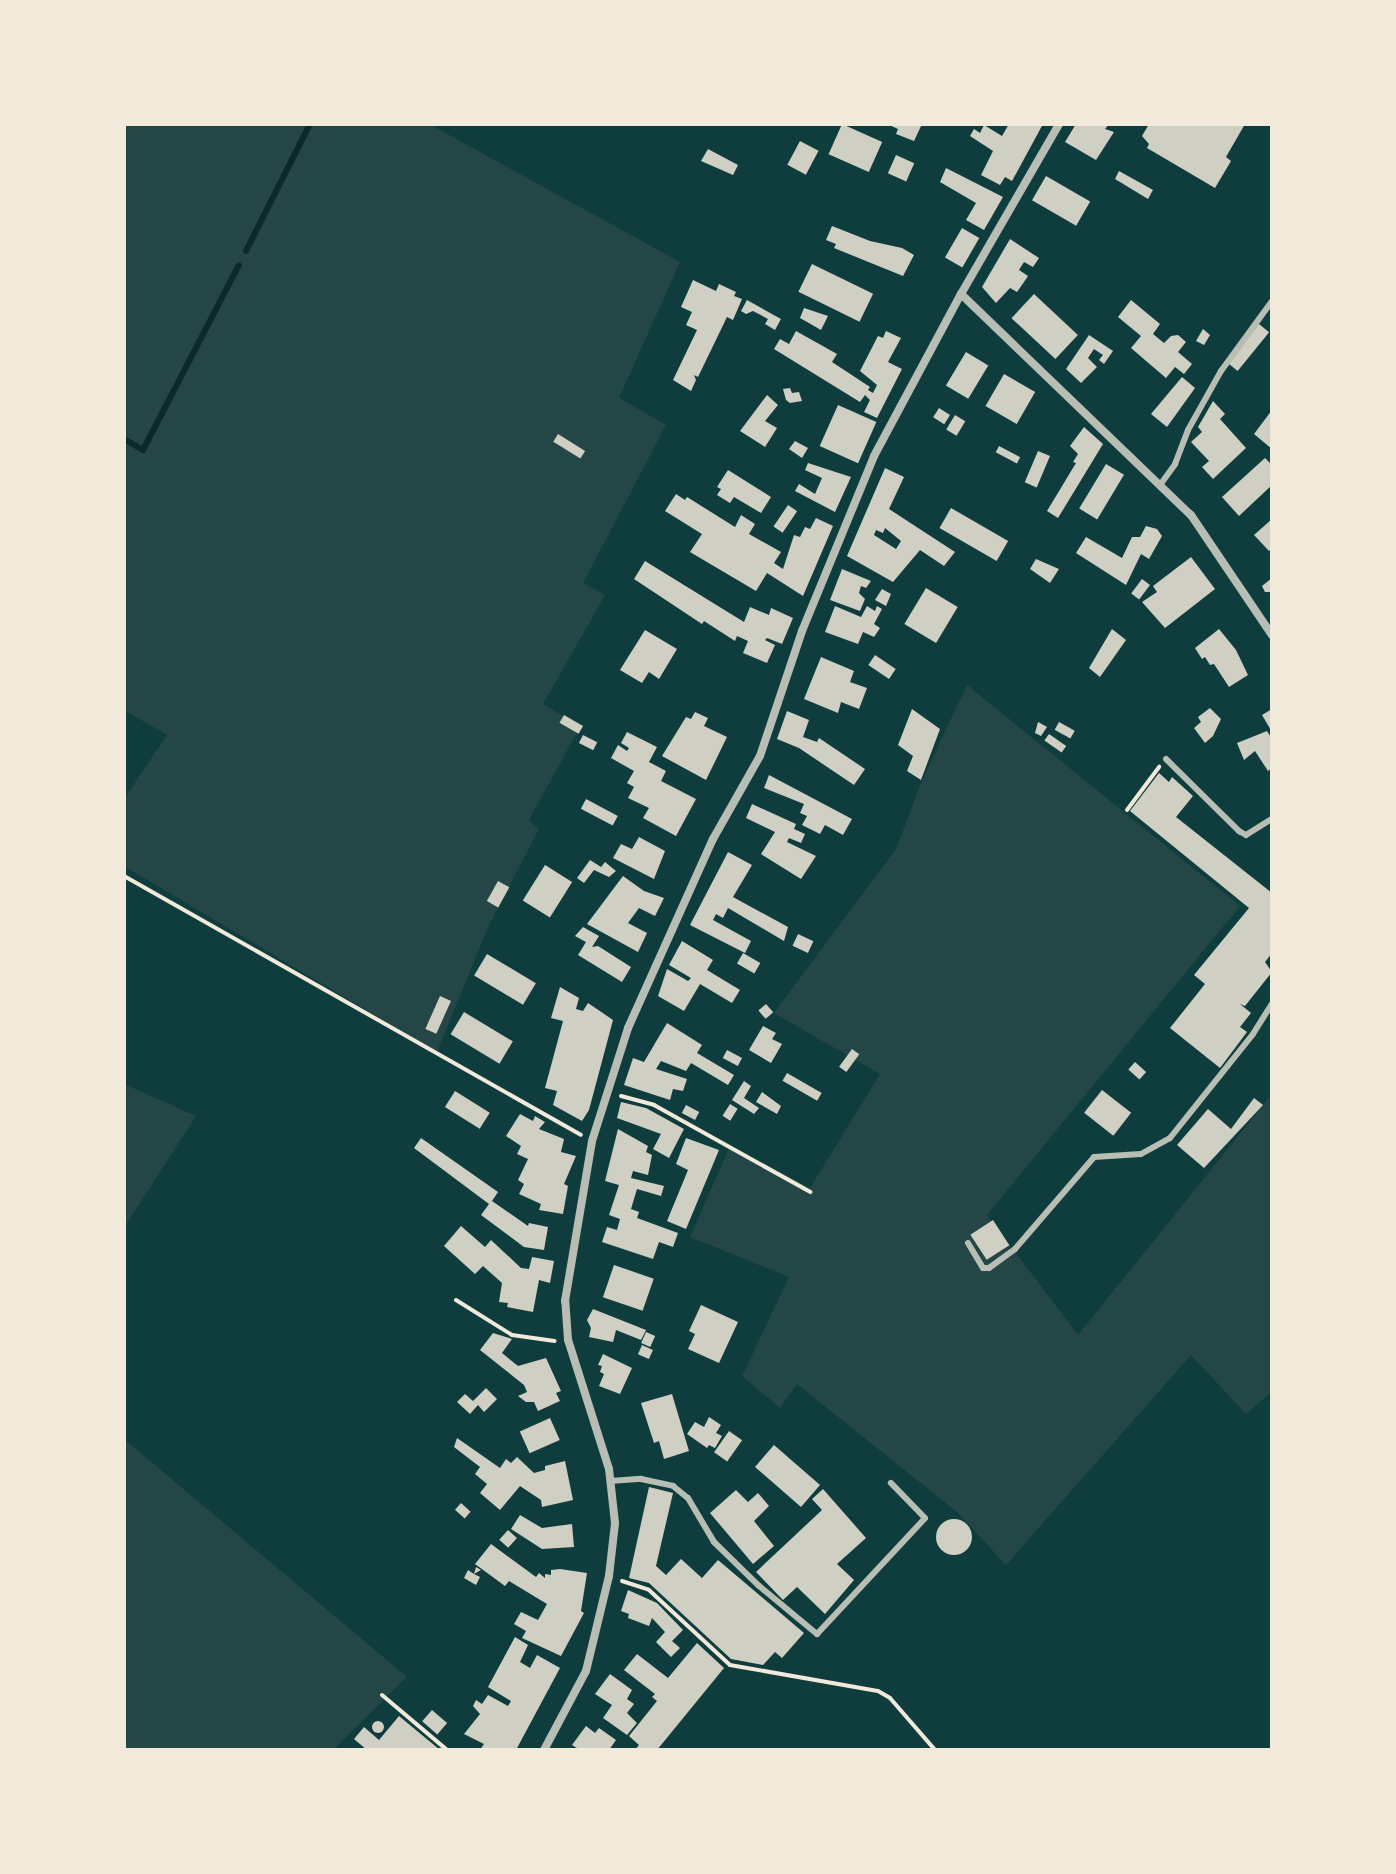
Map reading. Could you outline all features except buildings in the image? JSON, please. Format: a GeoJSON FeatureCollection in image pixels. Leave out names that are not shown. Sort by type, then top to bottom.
{"type":"FeatureCollection","features":[{"type":"Feature","properties":{"kind":"street"},"geometry":{"type":"LineString","coordinates":[[544,1750],[586,1671],[609,1576],[615,1523],[610,1481],[568,1340],[565,1301],[592,1141],[607,1092],[628,1028],[662,945],[713,839],[760,756],[802,631],[874,456],[961,294],[1059,124]]}},
{"type":"Feature","properties":{"kind":"street"},"geometry":{"type":"LineString","coordinates":[[961,294],[1191,515],[1272,635]]}},
{"type":"Feature","properties":{"kind":"lane"},"geometry":{"type":"LineString","coordinates":[[1160,485],[1175,464],[1188,430],[1221,371],[1272,301]]}},
{"type":"Feature","properties":{"kind":"lane"},"geometry":{"type":"LineString","coordinates":[[1166,759],[1246,835],[1272,819]]}},
{"type":"Feature","properties":{"kind":"lane"},"geometry":{"type":"LineString","coordinates":[[968,1243],[983,1268],[989,1268],[1015,1249],[1094,1157],[1141,1154],[1170,1138],[1253,1034],[1272,1004]]}},
{"type":"Feature","properties":{"kind":"lane"},"geometry":{"type":"LineString","coordinates":[[610,1481],[641,1479],[673,1486],[688,1498],[714,1542],[758,1585],[817,1634],[925,1518],[891,1483]]}},
{"type":"Feature","properties":{"kind":"path"},"geometry":{"type":"LineString","coordinates":[[1127,810],[1166,759]]}},
{"type":"Feature","properties":{"kind":"path"},"geometry":{"type":"LineString","coordinates":[[124,876],[592,1141]]}},
{"type":"Feature","properties":{"kind":"path"},"geometry":{"type":"LineString","coordinates":[[607,1092],[654,1105],[810,1192]]}},
{"type":"Feature","properties":{"kind":"path"},"geometry":{"type":"LineString","coordinates":[[456,1300],[512,1335],[543,1341]]}},
{"type":"Feature","properties":{"kind":"path"},"geometry":{"type":"LineString","coordinates":[[609,1576],[649,1590],[730,1665],[878,1691],[890,1698],[935,1750]]}},
{"type":"Feature","properties":{"kind":"path"},"geometry":{"type":"LineString","coordinates":[[382,1695],[447,1750]]}},
{"type":"Feature","properties":{"kind":"shaded area"},"geometry":{"type":"Polygon","coordinates":[[[124,124],[429,124],[680,262],[619,398],[666,425],[583,583],[605,595],[543,704],[580,727],[529,820],[539,829],[489,925],[437,1052],[124,866],[124,799],[167,735],[124,710],[124,124]]]}},
{"type":"Feature","properties":{"kind":"shaded area"},"geometry":{"type":"Polygon","coordinates":[[[967,685],[1240,906],[987,1215],[1078,1335],[1272,1094],[1272,1392],[1246,1414],[1191,1355],[1006,1565],[957,1512],[797,1384],[780,1408],[742,1376],[789,1277],[690,1237],[730,1146],[810,1188],[880,1074],[774,1013],[896,849],[921,783],[967,685]]]}},
{"type":"Feature","properties":{"kind":"shaded area"},"geometry":{"type":"Polygon","coordinates":[[[124,1084],[196,1116],[124,1228],[124,1084]]]}},
{"type":"Feature","properties":{"kind":"shaded area"},"geometry":{"type":"Polygon","coordinates":[[[124,1439],[407,1677],[333,1750],[124,1750],[124,1439]]]}},
{"type":"Feature","properties":{"kind":"waterway"},"geometry":{"type":"LineString","coordinates":[[246,251],[310,124]]}},
{"type":"Feature","properties":{"kind":"waterway"},"geometry":{"type":"LineString","coordinates":[[124,439],[143,450],[239,265]]}}]}
